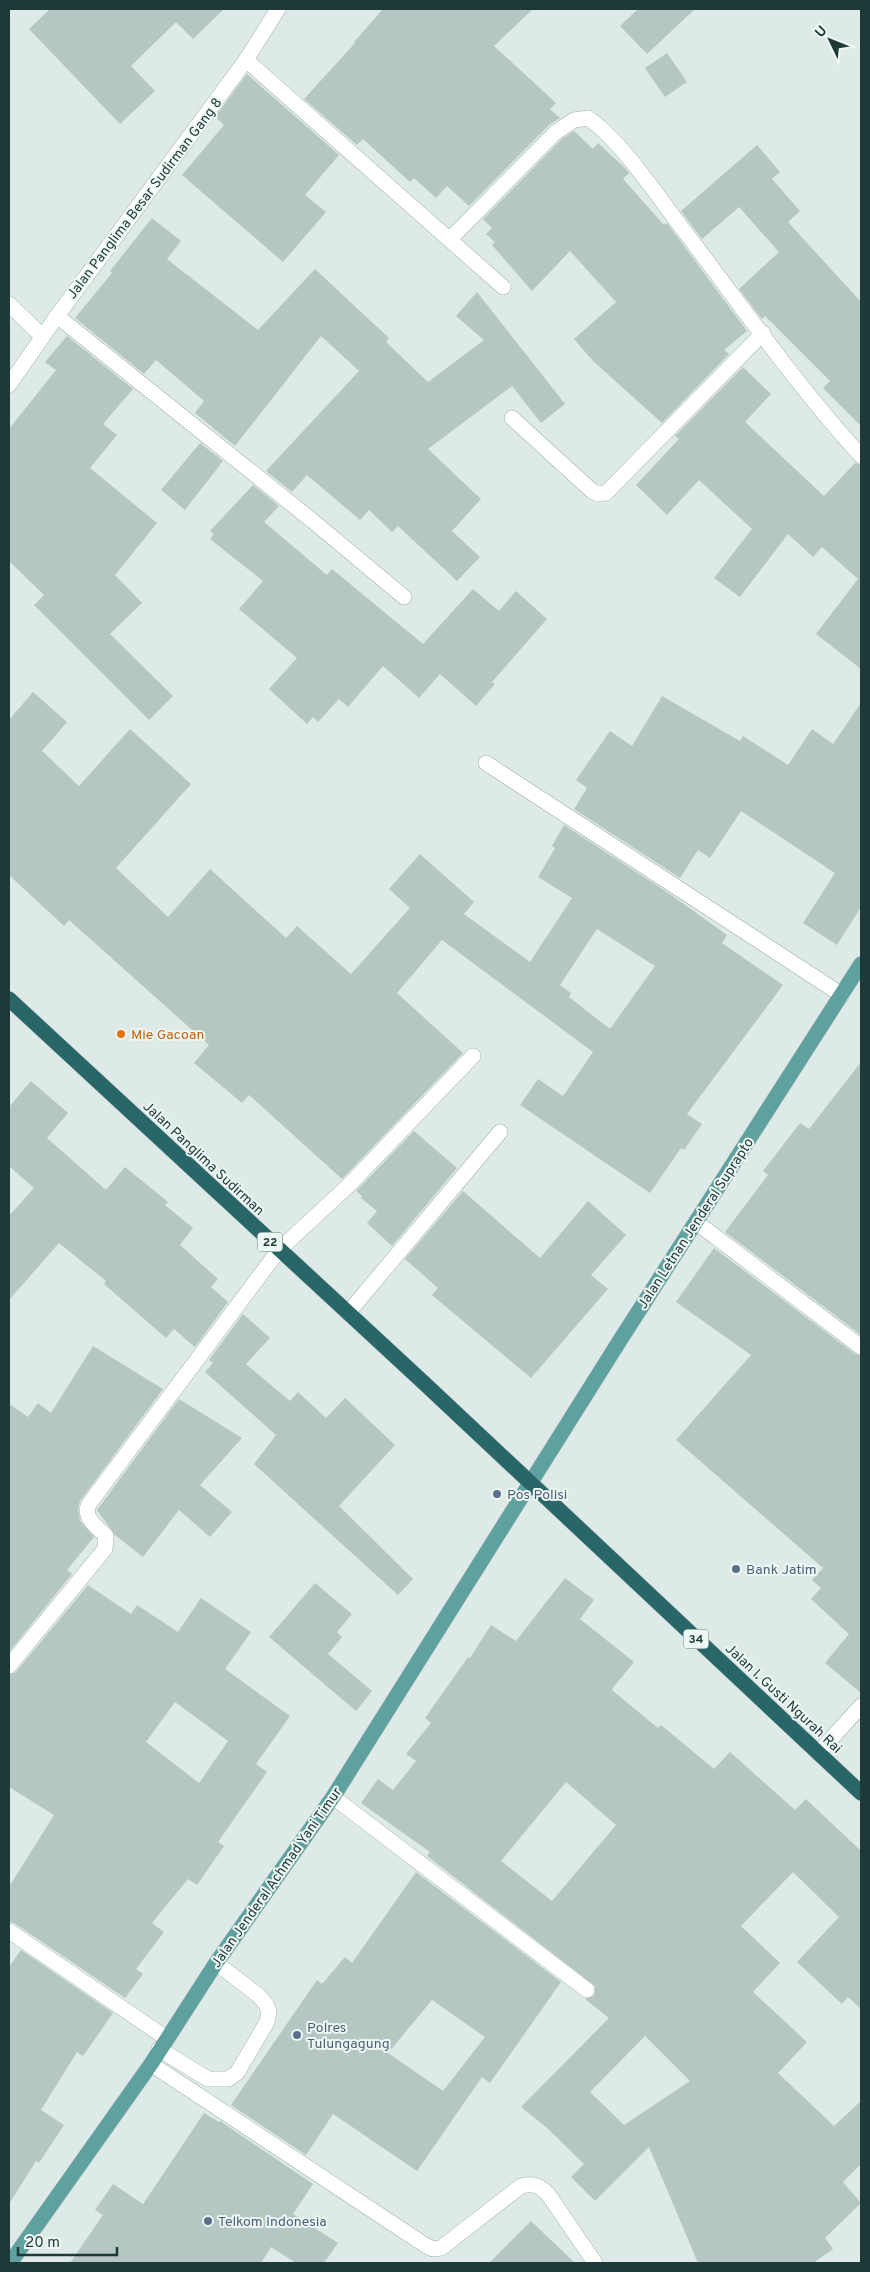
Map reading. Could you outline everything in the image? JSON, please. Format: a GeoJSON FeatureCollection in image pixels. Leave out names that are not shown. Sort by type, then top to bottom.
{"type":"FeatureCollection","features":[{"type":"Feature","properties":{"kind":"highway","name":"Jalan Panglima Sudirman"},"geometry":{"type":"LineString","coordinates":[[9,999],[531,1484]]}},
{"type":"Feature","properties":{"kind":"highway","name":"Jalan I. Gusti Ngurah Rai"},"geometry":{"type":"LineString","coordinates":[[531,1484],[861,1793]]}},
{"type":"Feature","properties":{"kind":"main road","name":"Jalan Letnan Jenderal Suprapto"},"geometry":{"type":"LineString","coordinates":[[531,1484],[861,964]]}},
{"type":"Feature","properties":{"kind":"main road","name":"Jalan Jenderal Achmad Yani Timur"},"geometry":{"type":"LineString","coordinates":[[10,2263],[151,2064],[216,1963],[333,1797],[531,1484]]}},
{"type":"Feature","properties":{"kind":"street","name":"Jalan Panglima Besar Sudirman Gang 8"},"geometry":{"type":"LineString","coordinates":[[9,385],[42,336],[246,60],[278,9]]}},
{"type":"Feature","properties":{"kind":"street"},"geometry":{"type":"LineString","coordinates":[[246,60],[503,286]]}},
{"type":"Feature","properties":{"kind":"street"},"geometry":{"type":"LineString","coordinates":[[450,239],[556,132],[574,120],[588,118],[600,126],[642,175],[763,333],[810,399],[861,456]]}},
{"type":"Feature","properties":{"kind":"street"},"geometry":{"type":"LineString","coordinates":[[9,304],[42,336]]}},
{"type":"Feature","properties":{"kind":"street"},"geometry":{"type":"LineString","coordinates":[[57,316],[314,522],[404,597]]}},
{"type":"Feature","properties":{"kind":"street"},"geometry":{"type":"LineString","coordinates":[[512,418],[592,491],[599,494],[606,493],[763,333]]}},
{"type":"Feature","properties":{"kind":"street"},"geometry":{"type":"LineString","coordinates":[[486,762],[842,995]]}},
{"type":"Feature","properties":{"kind":"street"},"geometry":{"type":"LineString","coordinates":[[9,1666],[105,1549],[106,1536],[88,1517],[87,1508],[89,1504],[279,1250],[349,1185],[473,1056]]}},
{"type":"Feature","properties":{"kind":"street"},"geometry":{"type":"LineString","coordinates":[[348,1313],[500,1132]]}},
{"type":"Feature","properties":{"kind":"street"},"geometry":{"type":"LineString","coordinates":[[696,1222],[861,1347]]}},
{"type":"Feature","properties":{"kind":"street"},"geometry":{"type":"LineString","coordinates":[[818,1753],[861,1706]]}},
{"type":"Feature","properties":{"kind":"street"},"geometry":{"type":"LineString","coordinates":[[333,1797],[587,1990]]}},
{"type":"Feature","properties":{"kind":"street"},"geometry":{"type":"LineString","coordinates":[[9,1931],[208,2079],[228,2079],[237,2073],[267,2022],[269,2012],[266,2004],[258,1995],[216,1963]]}},
{"type":"Feature","properties":{"kind":"street"},"geometry":{"type":"LineString","coordinates":[[151,2064],[424,2245],[433,2249],[441,2248],[521,2186],[530,2184],[540,2186],[548,2194],[595,2263]]}},
{"type":"Feature","properties":{"kind":"building"},"geometry":{"type":"Polygon","coordinates":[[[50,9],[224,9],[193,39],[176,22],[131,66],[155,91],[120,124],[29,29],[50,9]]]}},
{"type":"Feature","properties":{"kind":"building"},"geometry":{"type":"Polygon","coordinates":[[[383,9],[533,9],[494,46],[556,103],[550,109],[560,118],[549,125],[469,206],[447,186],[436,198],[414,178],[410,182],[363,139],[357,145],[304,99],[383,9]]]}},
{"type":"Feature","properties":{"kind":"building"},"geometry":{"type":"Polygon","coordinates":[[[638,9],[695,9],[647,54],[620,26],[638,9]]]}},
{"type":"Feature","properties":{"kind":"building"},"geometry":{"type":"Polygon","coordinates":[[[667,53],[687,82],[665,97],[645,68],[667,53]]]}},
{"type":"Feature","properties":{"kind":"building"},"geometry":{"type":"Polygon","coordinates":[[[247,74],[339,155],[305,195],[326,212],[283,262],[182,175],[224,125],[215,117],[247,74]]]}},
{"type":"Feature","properties":{"kind":"building"},"geometry":{"type":"Polygon","coordinates":[[[574,131],[593,149],[598,143],[626,169],[629,173],[623,179],[664,225],[667,223],[747,331],[724,350],[729,354],[662,423],[593,361],[574,339],[616,302],[570,251],[532,291],[492,245],[495,242],[486,234],[492,228],[483,219],[562,139],[574,131]]]}},
{"type":"Feature","properties":{"kind":"building"},"geometry":{"type":"Polygon","coordinates":[[[757,145],[780,172],[772,179],[800,211],[788,222],[861,302],[861,426],[823,388],[830,381],[765,316],[762,319],[739,289],[779,252],[739,207],[702,239],[681,211],[757,145]]]}},
{"type":"Feature","properties":{"kind":"building"},"geometry":{"type":"Polygon","coordinates":[[[152,218],[181,241],[167,259],[258,330],[315,269],[389,338],[386,342],[428,382],[484,340],[456,316],[477,292],[565,404],[541,423],[512,386],[428,449],[481,499],[452,531],[480,557],[457,581],[398,526],[392,532],[369,510],[360,520],[307,475],[292,492],[266,471],[359,371],[321,336],[235,446],[195,413],[204,401],[156,360],[144,374],[75,318],[112,273],[110,271],[152,218]]]}},
{"type":"Feature","properties":{"kind":"building"},"geometry":{"type":"Polygon","coordinates":[[[67,336],[133,389],[103,424],[117,435],[90,468],[157,523],[115,575],[142,603],[110,634],[173,696],[149,720],[34,605],[44,595],[9,561],[9,429],[56,370],[45,362],[67,336]]]}},
{"type":"Feature","properties":{"kind":"building"},"geometry":{"type":"Polygon","coordinates":[[[743,367],[771,394],[745,422],[824,496],[855,463],[861,465],[861,669],[816,634],[858,579],[822,547],[813,557],[788,534],[740,597],[714,578],[752,529],[699,480],[667,515],[636,485],[679,439],[675,436],[743,367]]]}},
{"type":"Feature","properties":{"kind":"building"},"geometry":{"type":"Polygon","coordinates":[[[200,443],[223,461],[185,510],[161,490],[200,443]]]}},
{"type":"Feature","properties":{"kind":"building"},"geometry":{"type":"Polygon","coordinates":[[[253,485],[279,506],[264,522],[327,575],[332,569],[423,644],[473,589],[499,611],[516,591],[547,619],[492,682],[495,684],[476,706],[440,674],[419,698],[383,666],[348,707],[339,699],[318,722],[313,717],[307,724],[269,689],[297,658],[239,609],[263,581],[210,539],[214,534],[210,531],[253,485]]]}},
{"type":"Feature","properties":{"kind":"building"},"geometry":{"type":"Polygon","coordinates":[[[33,692],[67,722],[42,751],[79,786],[130,729],[191,784],[116,868],[168,917],[210,869],[286,938],[297,926],[351,974],[410,908],[389,889],[420,854],[474,902],[464,914],[530,962],[572,898],[538,877],[555,848],[552,846],[564,825],[670,894],[727,935],[722,943],[783,985],[687,1114],[702,1124],[684,1150],[681,1148],[650,1193],[520,1105],[538,1079],[563,1096],[593,1052],[442,940],[397,993],[463,1053],[342,1179],[249,1095],[242,1103],[194,1063],[209,1045],[69,920],[64,926],[9,875],[9,720],[33,692]],[[597,929],[560,985],[571,993],[569,997],[610,1029],[655,966],[597,929]]]}},
{"type":"Feature","properties":{"kind":"building"},"geometry":{"type":"Polygon","coordinates":[[[662,696],[740,741],[743,736],[788,765],[812,729],[833,744],[861,703],[861,907],[837,945],[803,923],[835,873],[741,811],[710,858],[698,850],[680,878],[574,809],[587,788],[576,780],[610,731],[632,746],[662,696]]]}},
{"type":"Feature","properties":{"kind":"building"},"geometry":{"type":"Polygon","coordinates":[[[861,1062],[861,1335],[725,1232],[768,1175],[763,1171],[800,1123],[809,1129],[861,1062]]]}},
{"type":"Feature","properties":{"kind":"building"},"geometry":{"type":"Polygon","coordinates":[[[31,1081],[68,1113],[47,1138],[106,1190],[125,1167],[168,1202],[165,1205],[193,1228],[180,1245],[218,1279],[211,1287],[228,1302],[195,1347],[174,1329],[166,1338],[104,1284],[106,1281],[59,1243],[9,1300],[9,1216],[34,1188],[9,1166],[9,1107],[31,1081]]]}},
{"type":"Feature","properties":{"kind":"building"},"geometry":{"type":"Polygon","coordinates":[[[414,1131],[457,1168],[392,1246],[367,1223],[377,1211],[361,1198],[362,1196],[356,1191],[414,1131]]]}},
{"type":"Feature","properties":{"kind":"building"},"geometry":{"type":"Polygon","coordinates":[[[463,1191],[540,1258],[588,1201],[626,1235],[591,1275],[608,1289],[531,1378],[432,1295],[438,1288],[405,1259],[463,1191]]]}},
{"type":"Feature","properties":{"kind":"building"},"geometry":{"type":"Polygon","coordinates":[[[714,1248],[855,1354],[861,1356],[861,1693],[825,1663],[849,1634],[811,1599],[821,1588],[812,1580],[823,1568],[676,1440],[751,1355],[676,1302],[714,1248]]]}},
{"type":"Feature","properties":{"kind":"building"},"geometry":{"type":"Polygon","coordinates":[[[243,1314],[270,1338],[246,1364],[290,1401],[298,1392],[326,1418],[345,1398],[395,1445],[339,1506],[413,1579],[398,1595],[254,1464],[276,1435],[205,1372],[213,1363],[209,1360],[243,1314]]]}},
{"type":"Feature","properties":{"kind":"building"},"geometry":{"type":"Polygon","coordinates":[[[93,1346],[163,1389],[80,1501],[78,1509],[80,1521],[94,1537],[67,1570],[72,1574],[9,1652],[9,1404],[28,1417],[38,1403],[51,1413],[93,1346]]]}},
{"type":"Feature","properties":{"kind":"building"},"geometry":{"type":"Polygon","coordinates":[[[179,1399],[242,1438],[200,1485],[232,1512],[210,1537],[179,1510],[143,1557],[115,1535],[97,1510],[179,1399]]]}},
{"type":"Feature","properties":{"kind":"building"},"geometry":{"type":"Polygon","coordinates":[[[565,1578],[594,1600],[580,1619],[634,1662],[612,1689],[613,1691],[658,1728],[661,1725],[714,1769],[730,1752],[795,1810],[806,1799],[861,1851],[861,2009],[848,1997],[842,2004],[797,1962],[839,1917],[793,1872],[741,1926],[780,1963],[753,1992],[807,2042],[778,2073],[834,2126],[861,2101],[861,2164],[843,2182],[861,2203],[825,2238],[833,2249],[813,2263],[698,2263],[649,2147],[595,2201],[571,2177],[584,2164],[546,2127],[521,2107],[609,2018],[585,1999],[594,1996],[595,1986],[427,1856],[430,1852],[361,1803],[378,1779],[393,1790],[416,1761],[406,1754],[431,1723],[425,1718],[468,1657],[470,1658],[491,1625],[516,1641],[565,1578]],[[566,1782],[501,1861],[552,1901],[616,1825],[566,1782]],[[645,2036],[590,2092],[624,2125],[690,2081],[645,2036]]]}},
{"type":"Feature","properties":{"kind":"building"},"geometry":{"type":"Polygon","coordinates":[[[315,1583],[352,1614],[337,1632],[342,1637],[328,1654],[372,1691],[356,1711],[269,1637],[315,1583]]]}},
{"type":"Feature","properties":{"kind":"building"},"geometry":{"type":"Polygon","coordinates":[[[88,1585],[131,1614],[137,1605],[178,1632],[201,1598],[251,1632],[225,1669],[290,1716],[256,1764],[267,1772],[218,1842],[224,1846],[197,1885],[188,1879],[152,1923],[164,1932],[136,1969],[143,1974],[125,1998],[14,1923],[9,1922],[9,1887],[54,1815],[9,1787],[9,1675],[16,1672],[88,1585]],[[175,1702],[146,1742],[199,1783],[228,1741],[175,1702]]]}},
{"type":"Feature","properties":{"kind":"building"},"geometry":{"type":"Polygon","coordinates":[[[416,1872],[561,1982],[490,2083],[482,2077],[417,2171],[333,2114],[306,2155],[231,2105],[317,1980],[322,1984],[345,1957],[352,1963],[416,1872]],[[432,2000],[388,2053],[443,2091],[485,2037],[432,2000]]]}},
{"type":"Feature","properties":{"kind":"building"},"geometry":{"type":"Polygon","coordinates":[[[21,1950],[113,2013],[83,2056],[77,2052],[41,2110],[64,2125],[39,2163],[36,2161],[9,2204],[9,1967],[21,1950]]]}},
{"type":"Feature","properties":{"kind":"building"},"geometry":{"type":"Polygon","coordinates":[[[204,2113],[220,2121],[313,2184],[293,2214],[338,2243],[324,2263],[296,2263],[271,2247],[261,2263],[70,2263],[103,2215],[95,2210],[113,2184],[143,2204],[204,2113]]]}},
{"type":"Feature","properties":{"kind":"building"},"geometry":{"type":"Polygon","coordinates":[[[531,2221],[575,2263],[489,2263],[531,2221]]]}},
{"type":"Feature","properties":{"kind":"place","name":"Mie Gacoan"},"geometry":{"type":"Point","coordinates":[121,1034]}},
{"type":"Feature","properties":{"kind":"place","name":"Pos Polisi"},"geometry":{"type":"Point","coordinates":[497,1494]}},
{"type":"Feature","properties":{"kind":"place","name":"Bank Jatim"},"geometry":{"type":"Point","coordinates":[736,1569]}},
{"type":"Feature","properties":{"kind":"place","name":"Polres Tulungagung"},"geometry":{"type":"Point","coordinates":[297,2035]}},
{"type":"Feature","properties":{"kind":"place","name":"Telkom Indonesia"},"geometry":{"type":"Point","coordinates":[208,2221]}}]}
